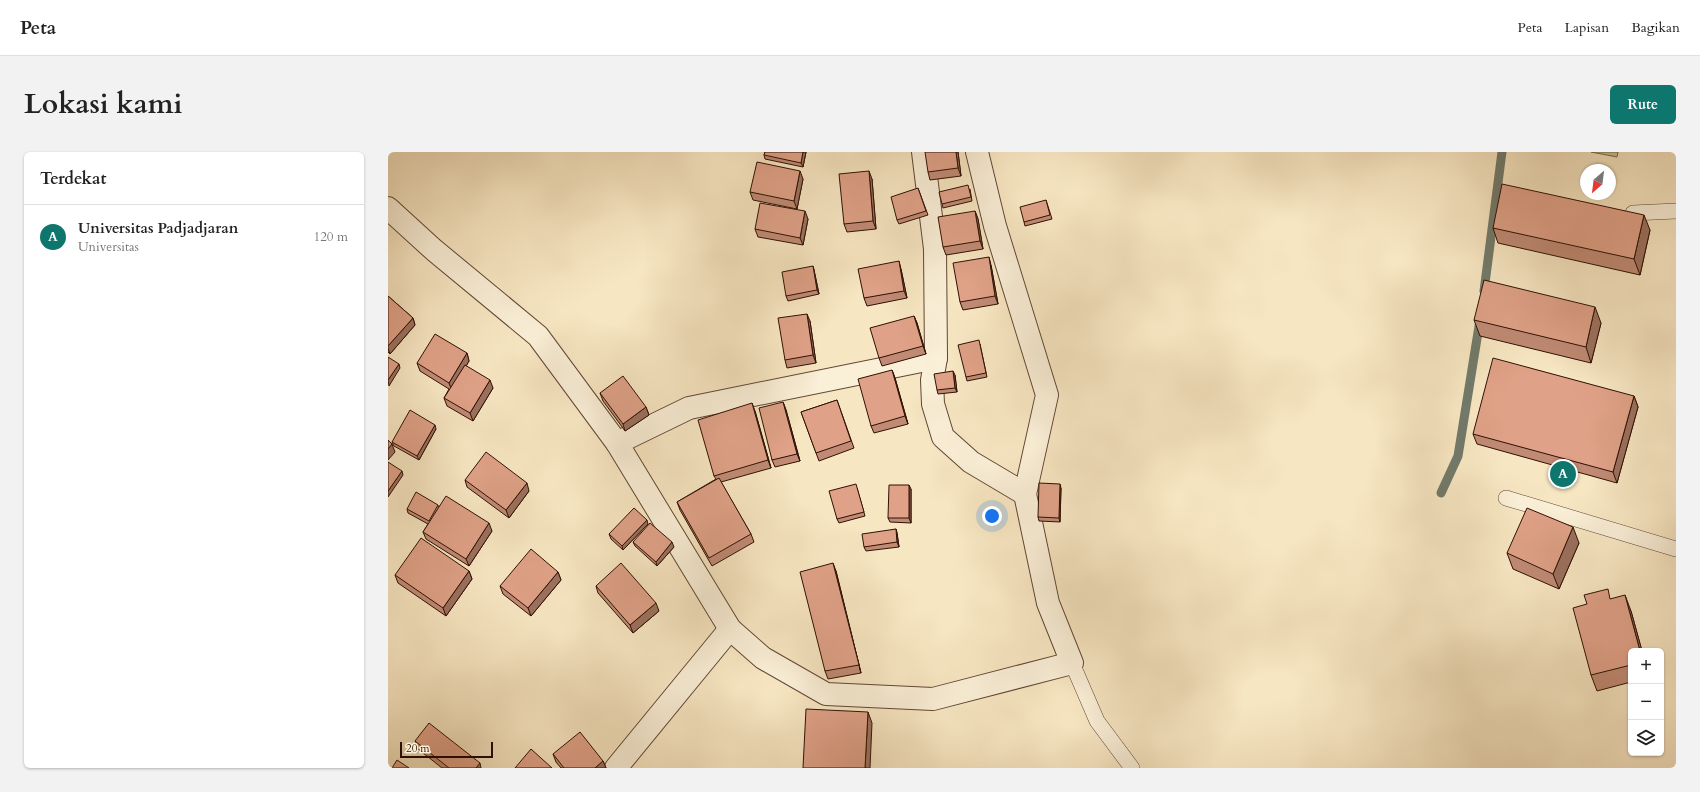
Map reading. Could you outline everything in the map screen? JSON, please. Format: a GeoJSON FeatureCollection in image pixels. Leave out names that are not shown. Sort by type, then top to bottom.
{"type":"FeatureCollection","features":[{"type":"Feature","properties":{"kind":"street"},"geometry":{"type":"LineString","coordinates":[[923,152],[935,249],[936,358],[932,380],[933,404],[943,437],[970,462],[1025,494]]}},
{"type":"Feature","properties":{"kind":"street"},"geometry":{"type":"LineString","coordinates":[[388,208],[434,250],[538,336],[617,443],[730,629],[763,658],[826,694],[933,699],[1072,663],[1048,603],[1025,494],[1047,396],[995,226],[977,152]]}},
{"type":"Feature","properties":{"kind":"street"},"geometry":{"type":"LineString","coordinates":[[617,443],[689,408],[936,358]]}},
{"type":"Feature","properties":{"kind":"street"},"geometry":{"type":"LineString","coordinates":[[616,768],[730,629]]}},
{"type":"Feature","properties":{"kind":"lane"},"geometry":{"type":"LineString","coordinates":[[1633,214],[1676,211]]}},
{"type":"Feature","properties":{"kind":"lane"},"geometry":{"type":"LineString","coordinates":[[1506,498],[1676,549]]}},
{"type":"Feature","properties":{"kind":"lane"},"geometry":{"type":"LineString","coordinates":[[1072,663],[1097,721],[1132,768]]}},
{"type":"Feature","properties":{"kind":"green space"},"geometry":{"type":"Polygon","coordinates":[[[1591,152],[1618,152],[1617,157],[1591,152]]]}},
{"type":"Feature","properties":{"kind":"building"},"geometry":{"type":"Polygon","coordinates":[[[765,152],[803,152],[801,163],[764,155],[765,152]]]}},
{"type":"Feature","properties":{"kind":"building"},"geometry":{"type":"Polygon","coordinates":[[[925,152],[956,152],[958,168],[928,172],[925,152]]]}},
{"type":"Feature","properties":{"kind":"building"},"geometry":{"type":"Polygon","coordinates":[[[757,162],[800,171],[794,201],[750,192],[757,162]]]}},
{"type":"Feature","properties":{"kind":"building"},"geometry":{"type":"Polygon","coordinates":[[[869,171],[873,221],[844,224],[839,174],[869,171]]]}},
{"type":"Feature","properties":{"kind":"building"},"geometry":{"type":"Polygon","coordinates":[[[1502,184],[1644,215],[1634,259],[1493,228],[1502,184]]]}},
{"type":"Feature","properties":{"kind":"building"},"geometry":{"type":"Polygon","coordinates":[[[968,185],[971,197],[942,204],[939,192],[968,185]]]}},
{"type":"Feature","properties":{"kind":"building"},"geometry":{"type":"Polygon","coordinates":[[[918,188],[926,211],[897,220],[891,197],[918,188]]]}},
{"type":"Feature","properties":{"kind":"building"},"geometry":{"type":"Polygon","coordinates":[[[1046,200],[1050,215],[1024,222],[1020,207],[1046,200]]]}},
{"type":"Feature","properties":{"kind":"building"},"geometry":{"type":"Polygon","coordinates":[[[760,203],[805,211],[800,238],[755,229],[760,203]]]}},
{"type":"Feature","properties":{"kind":"building"},"geometry":{"type":"Polygon","coordinates":[[[975,211],[980,241],[943,247],[938,217],[975,211]]]}},
{"type":"Feature","properties":{"kind":"building"},"geometry":{"type":"Polygon","coordinates":[[[989,257],[995,296],[960,302],[953,263],[989,257]]]}},
{"type":"Feature","properties":{"kind":"building"},"geometry":{"type":"Polygon","coordinates":[[[899,261],[904,291],[864,298],[858,269],[899,261]]]}},
{"type":"Feature","properties":{"kind":"building"},"geometry":{"type":"Polygon","coordinates":[[[813,266],[817,290],[786,296],[782,272],[813,266]]]}},
{"type":"Feature","properties":{"kind":"building"},"geometry":{"type":"Polygon","coordinates":[[[1484,280],[1595,307],[1586,347],[1474,320],[1484,280]]]}},
{"type":"Feature","properties":{"kind":"building"},"geometry":{"type":"Polygon","coordinates":[[[388,296],[413,318],[388,346],[388,296]]]}},
{"type":"Feature","properties":{"kind":"building"},"geometry":{"type":"Polygon","coordinates":[[[807,314],[813,355],[785,360],[778,318],[807,314]]]}},
{"type":"Feature","properties":{"kind":"building"},"geometry":{"type":"Polygon","coordinates":[[[914,316],[923,346],[879,358],[870,328],[914,316]]]}},
{"type":"Feature","properties":{"kind":"building"},"geometry":{"type":"Polygon","coordinates":[[[435,334],[467,353],[449,383],[417,363],[435,334]]]}},
{"type":"Feature","properties":{"kind":"building"},"geometry":{"type":"Polygon","coordinates":[[[979,340],[986,373],[966,377],[958,345],[979,340]]]}},
{"type":"Feature","properties":{"kind":"building"},"geometry":{"type":"Polygon","coordinates":[[[388,357],[399,364],[388,380],[388,357]]]}},
{"type":"Feature","properties":{"kind":"building"},"geometry":{"type":"Polygon","coordinates":[[[1493,358],[1634,396],[1613,472],[1473,434],[1493,358]]]}},
{"type":"Feature","properties":{"kind":"building"},"geometry":{"type":"Polygon","coordinates":[[[465,365],[490,380],[470,413],[444,398],[465,365]]]}},
{"type":"Feature","properties":{"kind":"building"},"geometry":{"type":"Polygon","coordinates":[[[892,370],[905,416],[871,426],[858,379],[892,370]]]}},
{"type":"Feature","properties":{"kind":"building"},"geometry":{"type":"Polygon","coordinates":[[[953,371],[955,388],[937,390],[934,374],[953,371]]]}},
{"type":"Feature","properties":{"kind":"building"},"geometry":{"type":"Polygon","coordinates":[[[623,376],[646,407],[623,424],[600,393],[623,376]]]}},
{"type":"Feature","properties":{"kind":"building"},"geometry":{"type":"Polygon","coordinates":[[[837,400],[851,441],[816,453],[801,412],[837,400]]]}},
{"type":"Feature","properties":{"kind":"building"},"geometry":{"type":"Polygon","coordinates":[[[783,402],[797,454],[772,460],[759,408],[783,402]]]}},
{"type":"Feature","properties":{"kind":"building"},"geometry":{"type":"Polygon","coordinates":[[[752,403],[768,460],[714,476],[698,420],[752,403]]]}},
{"type":"Feature","properties":{"kind":"building"},"geometry":{"type":"Polygon","coordinates":[[[410,410],[435,425],[417,456],[392,442],[410,410]]]}},
{"type":"Feature","properties":{"kind":"building"},"geometry":{"type":"Polygon","coordinates":[[[388,440],[392,444],[388,449],[388,440]]]}},
{"type":"Feature","properties":{"kind":"building"},"geometry":{"type":"Polygon","coordinates":[[[486,452],[527,483],[506,510],[465,480],[486,452]]]}},
{"type":"Feature","properties":{"kind":"building"},"geometry":{"type":"Polygon","coordinates":[[[388,462],[402,471],[388,491],[388,462]]]}},
{"type":"Feature","properties":{"kind":"building"},"geometry":{"type":"Polygon","coordinates":[[[719,478],[751,534],[709,558],[677,502],[719,478]]]}},
{"type":"Feature","properties":{"kind":"building"},"geometry":{"type":"Polygon","coordinates":[[[1039,483],[1060,484],[1059,518],[1038,517],[1039,483]]]}},
{"type":"Feature","properties":{"kind":"building"},"geometry":{"type":"Polygon","coordinates":[[[856,484],[864,512],[837,519],[829,491],[856,484]]]}},
{"type":"Feature","properties":{"kind":"building"},"geometry":{"type":"Polygon","coordinates":[[[889,485],[909,485],[909,518],[888,518],[889,485]]]}},
{"type":"Feature","properties":{"kind":"building"},"geometry":{"type":"Polygon","coordinates":[[[416,492],[438,505],[429,521],[407,509],[416,492]]]}},
{"type":"Feature","properties":{"kind":"building"},"geometry":{"type":"Polygon","coordinates":[[[446,496],[489,523],[466,559],[423,532],[446,496]]]}},
{"type":"Feature","properties":{"kind":"building"},"geometry":{"type":"Polygon","coordinates":[[[634,508],[647,520],[622,546],[609,534],[634,508]]]}},
{"type":"Feature","properties":{"kind":"building"},"geometry":{"type":"Polygon","coordinates":[[[1527,508],[1573,527],[1553,574],[1507,553],[1527,508]]]}},
{"type":"Feature","properties":{"kind":"building"},"geometry":{"type":"Polygon","coordinates":[[[650,523],[672,542],[656,562],[633,542],[650,523]]]}},
{"type":"Feature","properties":{"kind":"building"},"geometry":{"type":"Polygon","coordinates":[[[896,529],[897,542],[864,547],[862,534],[896,529]]]}},
{"type":"Feature","properties":{"kind":"building"},"geometry":{"type":"Polygon","coordinates":[[[421,538],[469,571],[443,608],[395,575],[421,538]]]}},
{"type":"Feature","properties":{"kind":"building"},"geometry":{"type":"Polygon","coordinates":[[[531,549],[558,572],[528,608],[500,586],[531,549]]]}},
{"type":"Feature","properties":{"kind":"building"},"geometry":{"type":"Polygon","coordinates":[[[621,563],[656,603],[630,625],[596,586],[621,563]]]}},
{"type":"Feature","properties":{"kind":"building"},"geometry":{"type":"Polygon","coordinates":[[[833,563],[859,665],[825,671],[800,572],[833,563]]]}},
{"type":"Feature","properties":{"kind":"building"},"geometry":{"type":"Polygon","coordinates":[[[1608,589],[1610,599],[1625,595],[1639,648],[1628,648],[1628,666],[1591,675],[1573,608],[1587,604],[1584,595],[1608,589]]]}},
{"type":"Feature","properties":{"kind":"building"},"geometry":{"type":"Polygon","coordinates":[[[806,709],[868,712],[865,768],[803,768],[806,709]]]}},
{"type":"Feature","properties":{"kind":"building"},"geometry":{"type":"Polygon","coordinates":[[[429,723],[480,763],[476,768],[449,768],[415,741],[429,723]]]}},
{"type":"Feature","properties":{"kind":"building"},"geometry":{"type":"Polygon","coordinates":[[[580,732],[603,761],[595,768],[564,768],[553,754],[580,732]]]}},
{"type":"Feature","properties":{"kind":"building"},"geometry":{"type":"Polygon","coordinates":[[[531,749],[552,768],[515,768],[531,749]]]}},
{"type":"Feature","properties":{"kind":"building"},"geometry":{"type":"Polygon","coordinates":[[[397,760],[409,768],[392,768],[397,760]]]}},
{"type":"Feature","properties":{"kind":"waterway"},"geometry":{"type":"LineString","coordinates":[[1484,291],[1502,152]]}},
{"type":"Feature","properties":{"kind":"waterway"},"geometry":{"type":"LineString","coordinates":[[1441,493],[1458,456],[1480,320]]}},
{"type":"Feature","properties":{"kind":"place","name":"Universitas Padjadjaran"},"geometry":{"type":"Point","coordinates":[1563,474]}}]}
